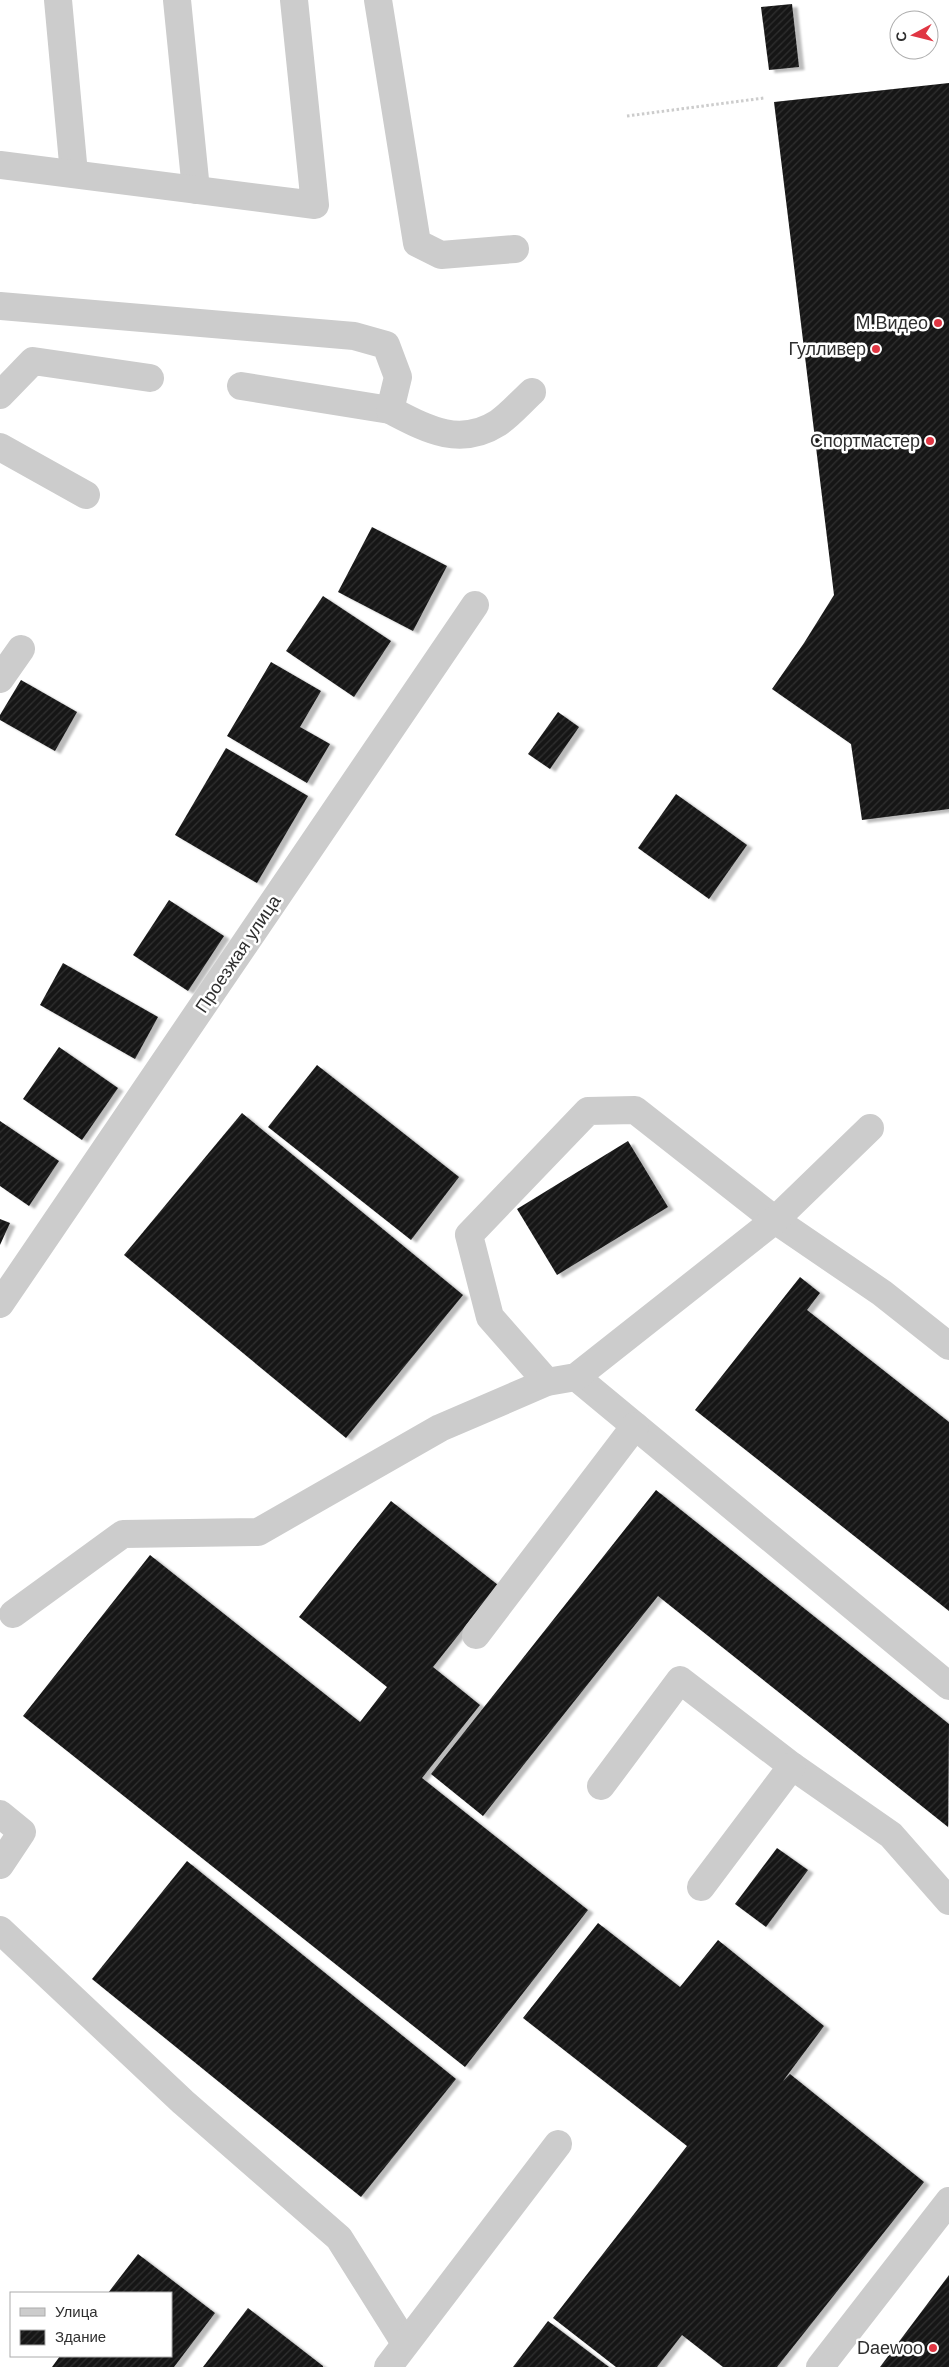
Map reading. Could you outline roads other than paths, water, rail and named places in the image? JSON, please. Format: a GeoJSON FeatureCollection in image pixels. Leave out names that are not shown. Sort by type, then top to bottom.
{"type":"FeatureCollection","features":[{"type":"Feature","properties":{"kind":"street"},"geometry":{"type":"LineString","coordinates":[[58,0],[74,174]]}},
{"type":"Feature","properties":{"kind":"street"},"geometry":{"type":"LineString","coordinates":[[177,0],[196,190]]}},
{"type":"Feature","properties":{"kind":"street"},"geometry":{"type":"LineString","coordinates":[[0,165],[315,205],[294,0]]}},
{"type":"Feature","properties":{"kind":"street"},"geometry":{"type":"LineString","coordinates":[[378,0],[417,243],[441,255],[515,249]]}},
{"type":"Feature","properties":{"kind":"street"},"geometry":{"type":"LineString","coordinates":[[0,306],[354,336],[386,345],[398,377],[390,410]]}},
{"type":"Feature","properties":{"kind":"street"},"geometry":{"type":"LineString","coordinates":[[0,396],[33,362],[150,378]]}},
{"type":"Feature","properties":{"kind":"street"},"geometry":{"type":"LineString","coordinates":[[241,386],[390,410],[423,426],[450,436],[471,434],[498,424],[532,392]]}},
{"type":"Feature","properties":{"kind":"street"},"geometry":{"type":"LineString","coordinates":[[0,447],[86,495]]}},
{"type":"Feature","properties":{"kind":"street","name":"Проезжая улица"},"geometry":{"type":"LineString","coordinates":[[0,1304],[476,604]]}},
{"type":"Feature","properties":{"kind":"street"},"geometry":{"type":"LineString","coordinates":[[0,679],[21,649]]}},
{"type":"Feature","properties":{"kind":"street"},"geometry":{"type":"LineString","coordinates":[[547,1382],[490,1317],[470,1235],[588,1111],[635,1110],[775,1220],[882,1293],[949,1346]]}},
{"type":"Feature","properties":{"kind":"street"},"geometry":{"type":"LineString","coordinates":[[13,1614],[123,1534],[258,1532],[440,1428],[547,1382],[576,1377],[775,1220],[870,1128]]}},
{"type":"Feature","properties":{"kind":"street"},"geometry":{"type":"LineString","coordinates":[[576,1377],[949,1686]]}},
{"type":"Feature","properties":{"kind":"street"},"geometry":{"type":"LineString","coordinates":[[476,1635],[635,1426]]}},
{"type":"Feature","properties":{"kind":"street"},"geometry":{"type":"LineString","coordinates":[[601,1786],[680,1680],[792,1766],[891,1835],[949,1901]]}},
{"type":"Feature","properties":{"kind":"street"},"geometry":{"type":"LineString","coordinates":[[701,1887],[792,1766]]}},
{"type":"Feature","properties":{"kind":"street"},"geometry":{"type":"LineString","coordinates":[[0,1814],[22,1832],[0,1864]]}},
{"type":"Feature","properties":{"kind":"street"},"geometry":{"type":"LineString","coordinates":[[0,1930],[183,2102],[339,2238],[405,2343]]}},
{"type":"Feature","properties":{"kind":"street"},"geometry":{"type":"LineString","coordinates":[[388,2367],[558,2144]]}},
{"type":"Feature","properties":{"kind":"street"},"geometry":{"type":"LineString","coordinates":[[820,2367],[949,2200]]}},
{"type":"Feature","properties":{"kind":"place","name":"М.Видео"},"geometry":{"type":"Point","coordinates":[938,323]}},
{"type":"Feature","properties":{"kind":"place","name":"Гулливер"},"geometry":{"type":"Point","coordinates":[876,349]}},
{"type":"Feature","properties":{"kind":"place","name":"Спортмастер"},"geometry":{"type":"Point","coordinates":[930,441]}},
{"type":"Feature","properties":{"kind":"place","name":"Daewoo"},"geometry":{"type":"Point","coordinates":[933,2348]}}]}
